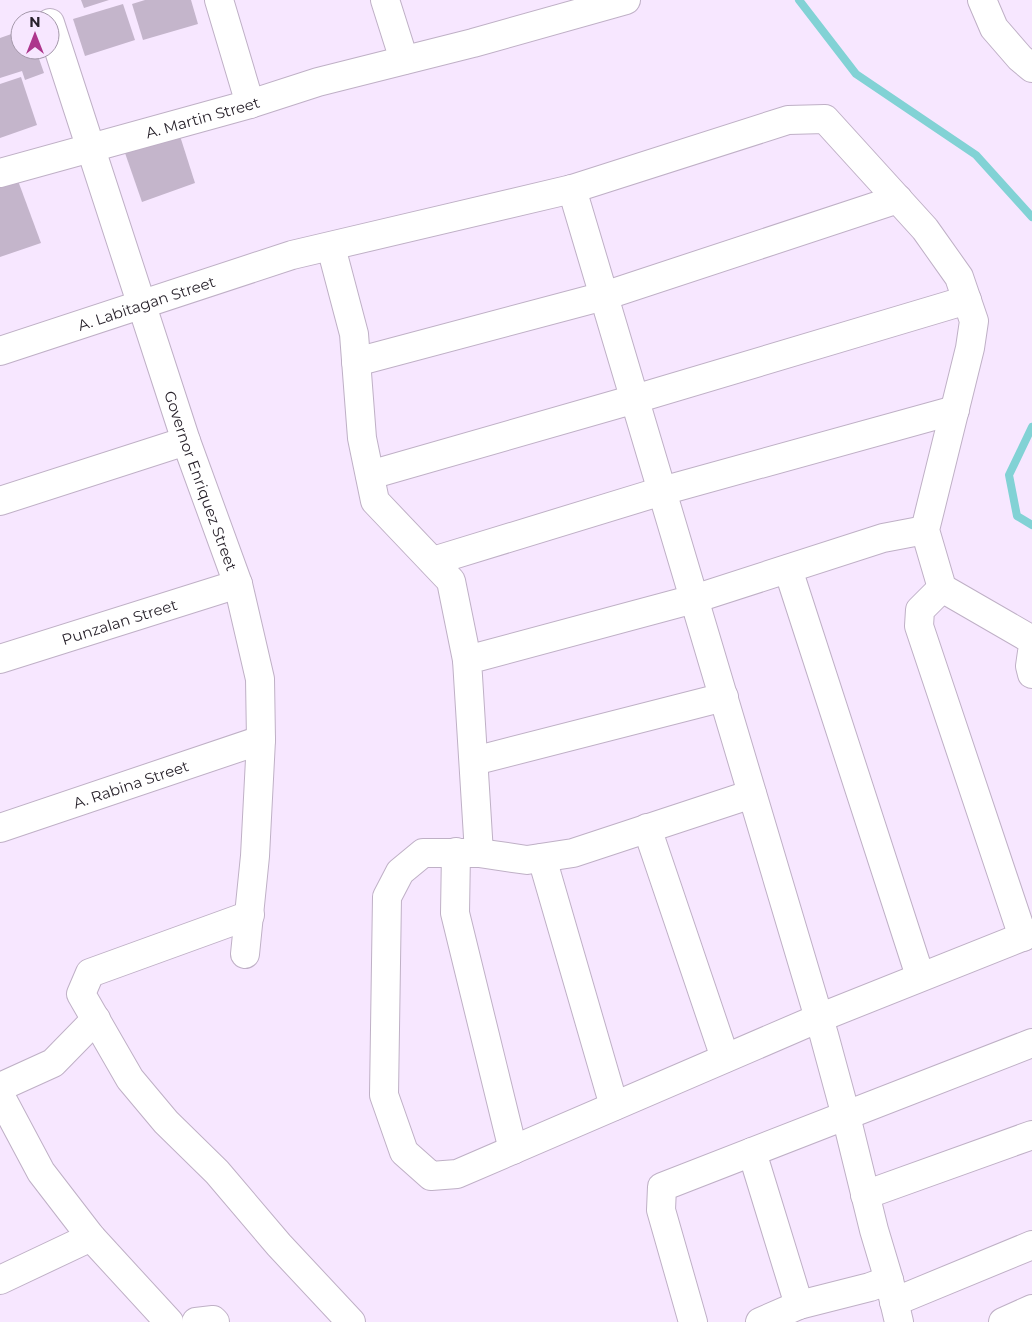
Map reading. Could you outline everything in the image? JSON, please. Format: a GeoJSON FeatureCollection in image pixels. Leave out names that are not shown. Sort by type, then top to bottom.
{"type":"FeatureCollection","features":[{"type":"Feature","properties":{"kind":"street"},"geometry":{"type":"LineString","coordinates":[[219,0],[250,104]]}},
{"type":"Feature","properties":{"kind":"street"},"geometry":{"type":"LineString","coordinates":[[385,0],[404,60]]}},
{"type":"Feature","properties":{"kind":"street","name":"A. Martin Street"},"geometry":{"type":"LineString","coordinates":[[0,173],[250,104],[318,82],[473,43],[626,0]]}},
{"type":"Feature","properties":{"kind":"street"},"geometry":{"type":"LineString","coordinates":[[982,0],[994,28],[1028,61]]}},
{"type":"Feature","properties":{"kind":"street","name":"Governor Enriquez Street"},"geometry":{"type":"LineString","coordinates":[[60,53],[186,441],[238,584],[260,679],[261,740],[255,856],[246,954]]}},
{"type":"Feature","properties":{"kind":"street","name":"A. Labitagan Street"},"geometry":{"type":"LineString","coordinates":[[0,352],[292,255],[572,189],[788,120],[825,119],[925,230],[959,277],[974,321],[970,348],[925,530]]}},
{"type":"Feature","properties":{"kind":"street"},"geometry":{"type":"LineString","coordinates":[[572,189],[819,1018],[894,1301]]}},
{"type":"Feature","properties":{"kind":"street"},"geometry":{"type":"LineString","coordinates":[[356,362],[604,296],[898,199]]}},
{"type":"Feature","properties":{"kind":"street"},"geometry":{"type":"LineString","coordinates":[[331,247],[354,334],[362,438],[376,501],[451,581],[466,660],[474,761],[467,852],[455,914],[513,1150]]}},
{"type":"Feature","properties":{"kind":"street"},"geometry":{"type":"LineString","coordinates":[[370,475],[967,300]]}},
{"type":"Feature","properties":{"kind":"street"},"geometry":{"type":"LineString","coordinates":[[433,561],[662,491],[955,410]]}},
{"type":"Feature","properties":{"kind":"street"},"geometry":{"type":"LineString","coordinates":[[0,501],[186,441]]}},
{"type":"Feature","properties":{"kind":"street"},"geometry":{"type":"LineString","coordinates":[[466,660],[694,599],[883,538],[925,530],[942,588],[1032,640]]}},
{"type":"Feature","properties":{"kind":"street"},"geometry":{"type":"LineString","coordinates":[[788,568],[920,976]]}},
{"type":"Feature","properties":{"kind":"street","name":"Punzalan Street"},"geometry":{"type":"LineString","coordinates":[[0,658],[238,584]]}},
{"type":"Feature","properties":{"kind":"street"},"geometry":{"type":"LineString","coordinates":[[752,794],[573,853],[526,860],[467,852],[423,853],[400,872],[388,897],[384,1095],[404,1152],[431,1176],[457,1174],[819,1018],[920,976],[1027,935],[919,626],[920,610],[942,588]]}},
{"type":"Feature","properties":{"kind":"street"},"geometry":{"type":"LineString","coordinates":[[1032,652],[1030,666],[1032,674]]}},
{"type":"Feature","properties":{"kind":"street"},"geometry":{"type":"LineString","coordinates":[[474,761],[724,697]]}},
{"type":"Feature","properties":{"kind":"street","name":"A. Rabina Street"},"geometry":{"type":"LineString","coordinates":[[0,828],[261,740]]}},
{"type":"Feature","properties":{"kind":"street"},"geometry":{"type":"LineString","coordinates":[[647,828],[725,1058]]}},
{"type":"Feature","properties":{"kind":"street"},"geometry":{"type":"LineString","coordinates":[[542,858],[614,1106]]}},
{"type":"Feature","properties":{"kind":"street"},"geometry":{"type":"LineString","coordinates":[[250,915],[90,973],[81,994],[130,1079],[166,1122],[216,1172],[279,1245],[351,1322]]}},
{"type":"Feature","properties":{"kind":"street"},"geometry":{"type":"LineString","coordinates":[[0,1087],[53,1063],[96,1019]]}},
{"type":"Feature","properties":{"kind":"street"},"geometry":{"type":"LineString","coordinates":[[693,1322],[661,1210],[662,1187],[1032,1043]]}},
{"type":"Feature","properties":{"kind":"street"},"geometry":{"type":"LineString","coordinates":[[0,1095],[41,1172],[91,1237],[169,1322]]}},
{"type":"Feature","properties":{"kind":"street"},"geometry":{"type":"LineString","coordinates":[[866,1195],[1032,1135]]}},
{"type":"Feature","properties":{"kind":"street"},"geometry":{"type":"LineString","coordinates":[[752,1152],[799,1306]]}},
{"type":"Feature","properties":{"kind":"street"},"geometry":{"type":"LineString","coordinates":[[0,1280],[91,1237]]}},
{"type":"Feature","properties":{"kind":"street"},"geometry":{"type":"LineString","coordinates":[[894,1301],[1032,1245]]}},
{"type":"Feature","properties":{"kind":"street"},"geometry":{"type":"LineString","coordinates":[[760,1322],[799,1306],[870,1287],[894,1301]]}},
{"type":"Feature","properties":{"kind":"street"},"geometry":{"type":"LineString","coordinates":[[1003,1322],[1032,1309]]}},
{"type":"Feature","properties":{"kind":"street"},"geometry":{"type":"LineString","coordinates":[[196,1322],[213,1320],[215,1322]]}},
{"type":"Feature","properties":{"kind":"building"},"geometry":{"type":"Polygon","coordinates":[[[81,0],[109,0],[84,8],[81,0]]]}},
{"type":"Feature","properties":{"kind":"building"},"geometry":{"type":"Polygon","coordinates":[[[145,0],[191,0],[198,24],[143,40],[132,4],[145,0]]]}},
{"type":"Feature","properties":{"kind":"building"},"geometry":{"type":"Polygon","coordinates":[[[123,4],[135,40],[85,56],[73,19],[123,4]]]}},
{"type":"Feature","properties":{"kind":"building"},"geometry":{"type":"Polygon","coordinates":[[[10,34],[10,60],[39,60],[44,73],[25,80],[22,71],[0,78],[0,38],[10,34]]]}},
{"type":"Feature","properties":{"kind":"building"},"geometry":{"type":"Polygon","coordinates":[[[21,77],[37,125],[0,138],[0,84],[21,77]]]}},
{"type":"Feature","properties":{"kind":"building"},"geometry":{"type":"Polygon","coordinates":[[[180,136],[195,183],[142,202],[125,153],[180,136]]]}},
{"type":"Feature","properties":{"kind":"building"},"geometry":{"type":"Polygon","coordinates":[[[17,178],[41,243],[0,257],[0,183],[17,178]]]}},
{"type":"Feature","properties":{"kind":"waterway"},"geometry":{"type":"LineString","coordinates":[[799,0],[856,74],[976,155],[1032,217]]}},
{"type":"Feature","properties":{"kind":"waterway"},"geometry":{"type":"LineString","coordinates":[[1032,427],[1009,475],[1017,516],[1032,525]]}}]}
